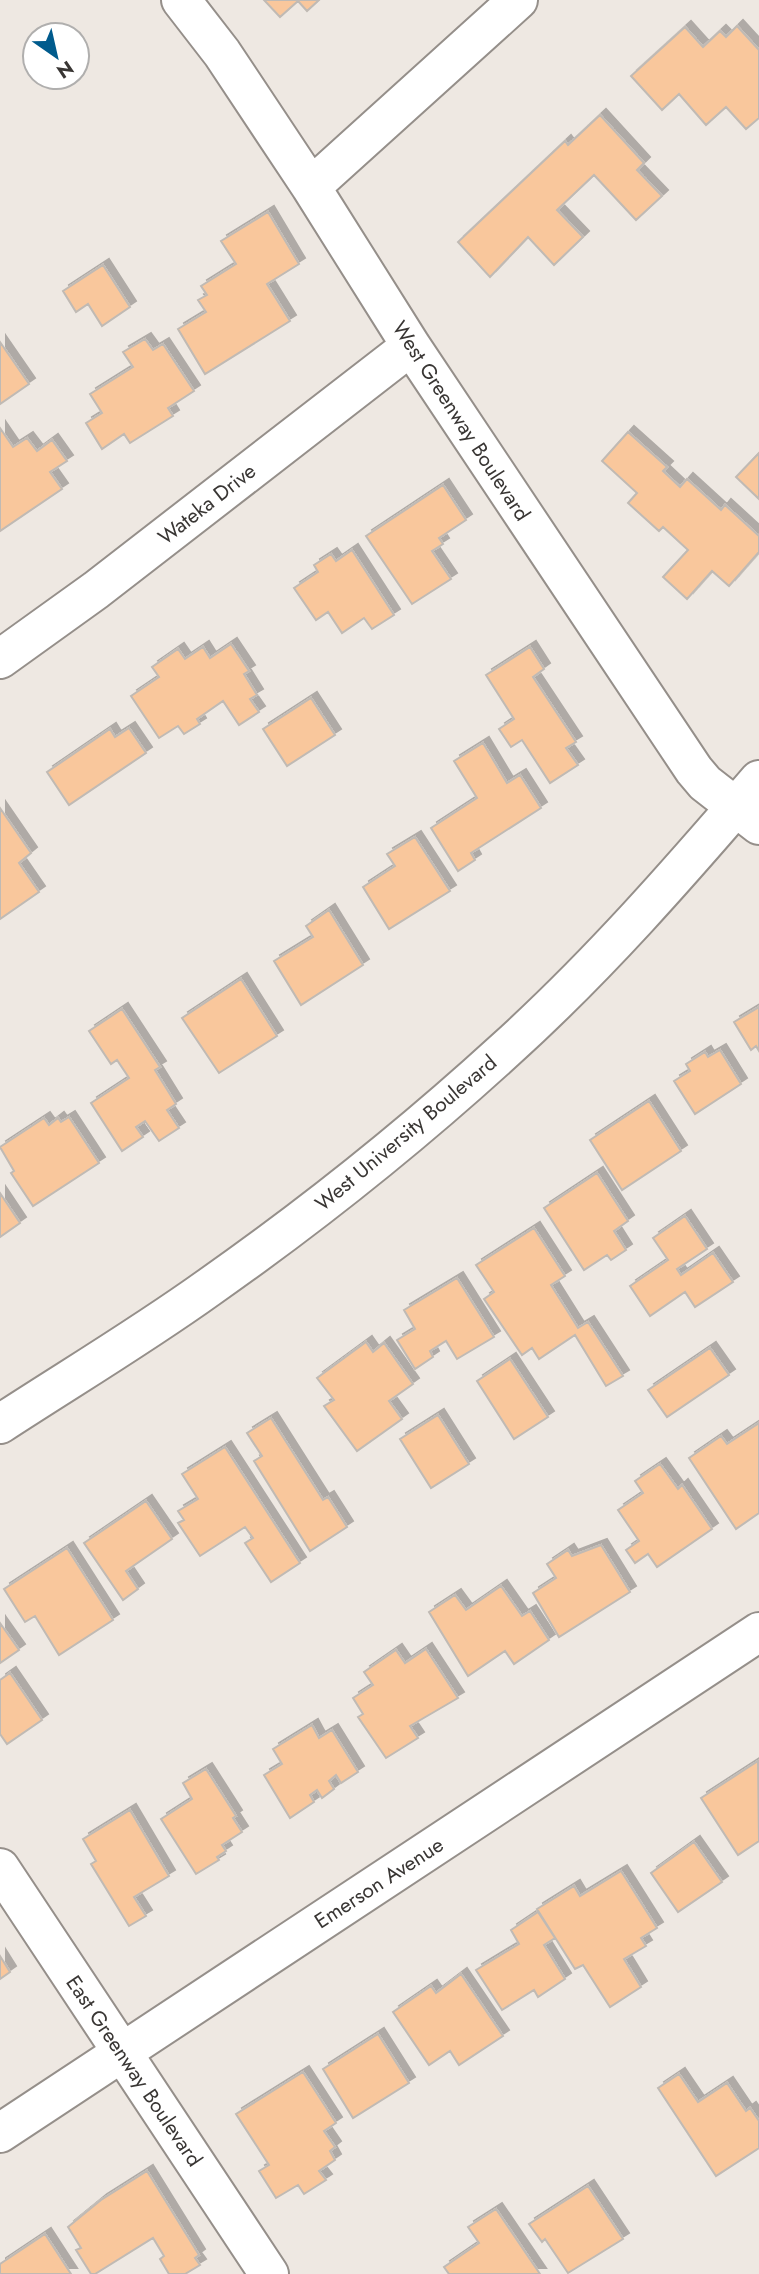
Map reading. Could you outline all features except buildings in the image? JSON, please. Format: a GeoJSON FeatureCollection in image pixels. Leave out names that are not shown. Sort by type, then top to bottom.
{"type":"FeatureCollection","features":[{"type":"Feature","properties":{"kind":"street","name":"West Greenway Boulevard"},"geometry":{"type":"LineString","coordinates":[[181,0],[222,53],[311,187],[411,346],[694,770],[705,783],[751,804]]}},
{"type":"Feature","properties":{"kind":"street"},"geometry":{"type":"LineString","coordinates":[[311,187],[518,0]]}},
{"type":"Feature","properties":{"kind":"street","name":"Wateka Drive"},"geometry":{"type":"LineString","coordinates":[[0,659],[107,581],[411,346]]}},
{"type":"Feature","properties":{"kind":"street","name":"West University Boulevard"},"geometry":{"type":"LineString","coordinates":[[0,1424],[207,1289],[321,1205],[422,1123],[507,1049],[751,804]]}},
{"type":"Feature","properties":{"kind":"street","name":"Emerson Avenue"},"geometry":{"type":"LineString","coordinates":[[0,2133],[759,1632]]}},
{"type":"Feature","properties":{"kind":"street","name":"East Greenway Boulevard"},"geometry":{"type":"LineString","coordinates":[[0,1868],[269,2274]]}}]}
